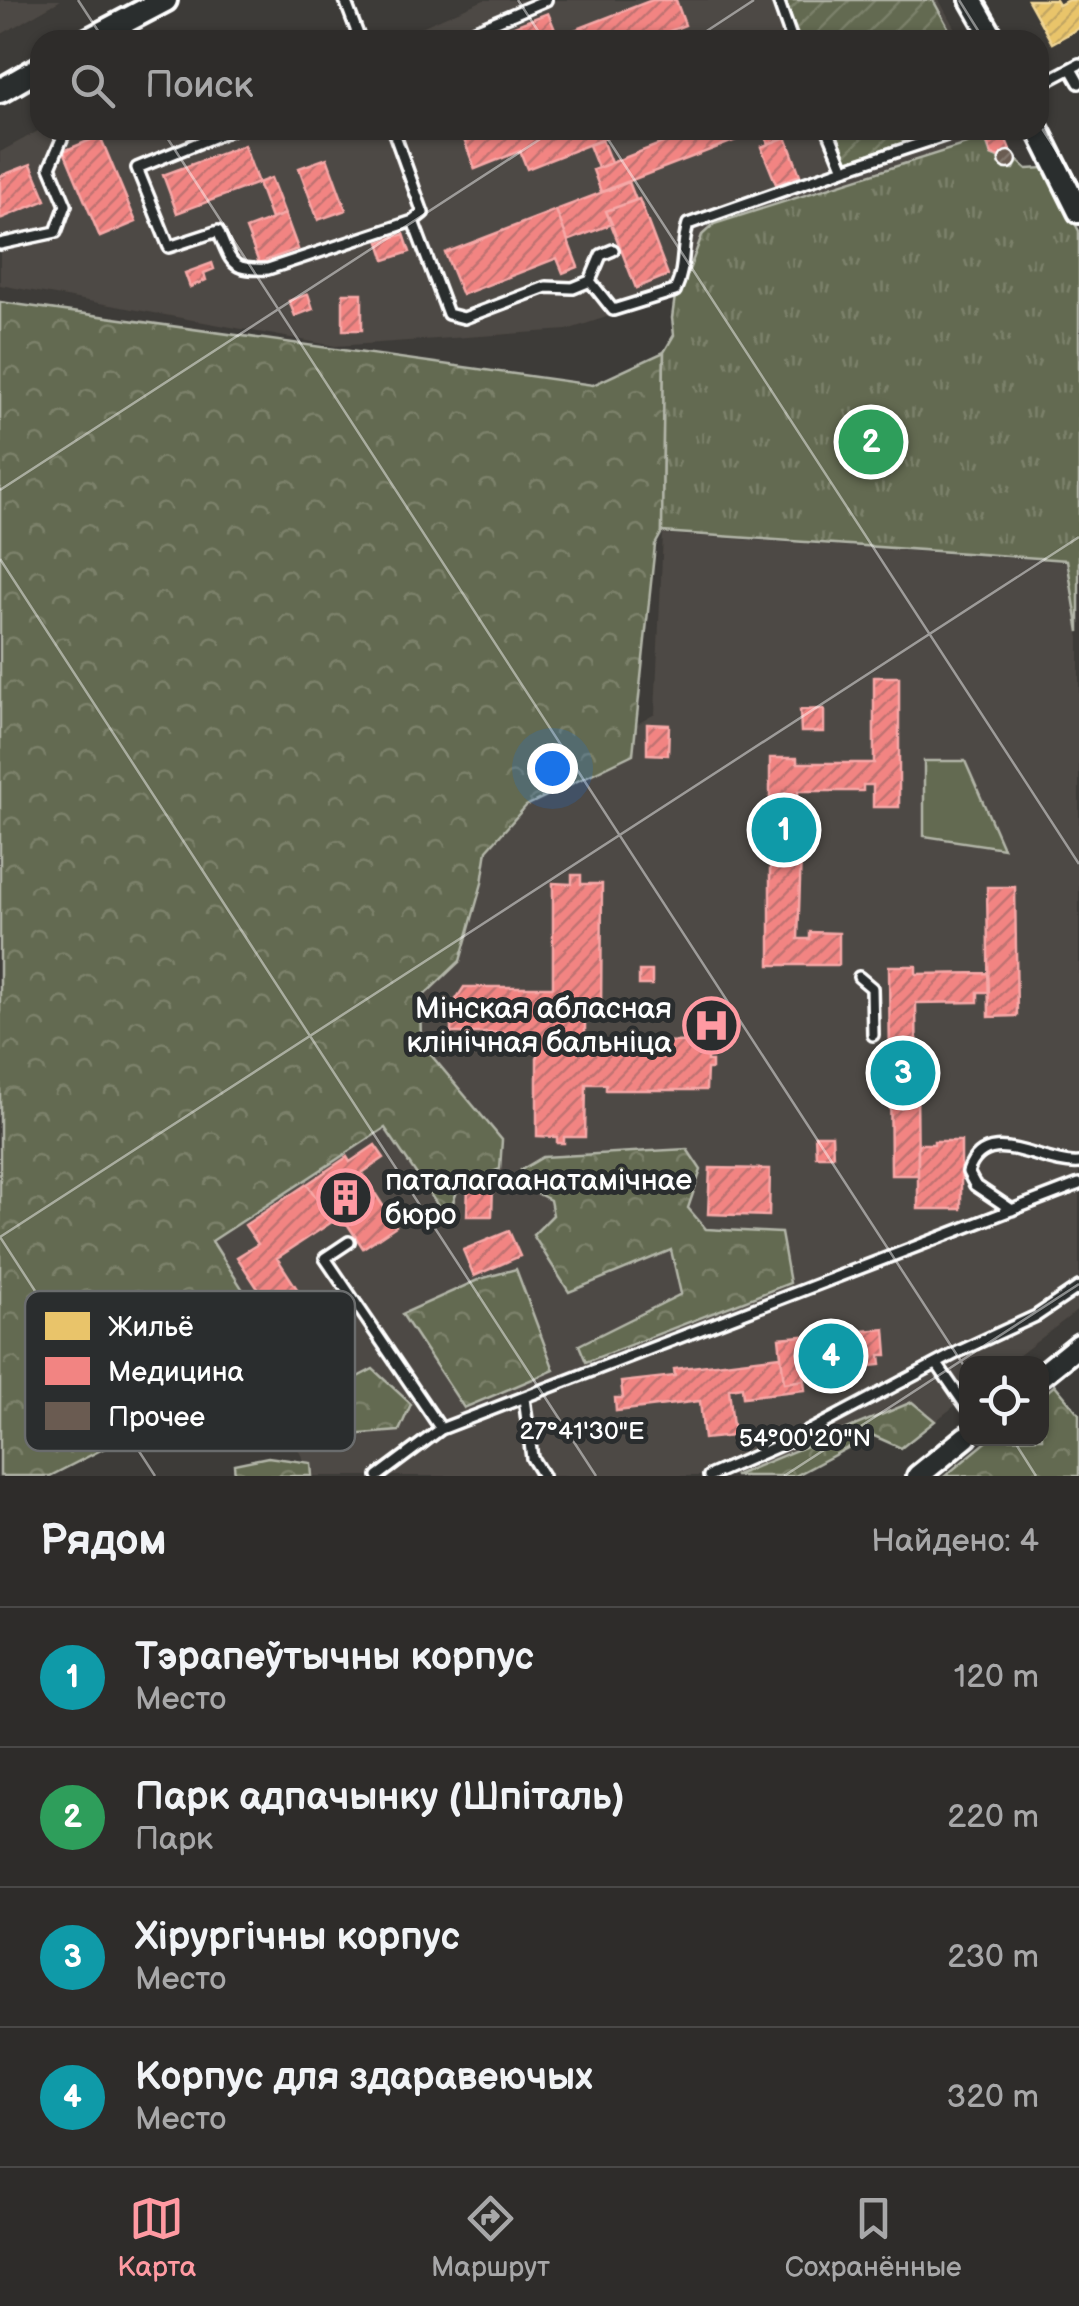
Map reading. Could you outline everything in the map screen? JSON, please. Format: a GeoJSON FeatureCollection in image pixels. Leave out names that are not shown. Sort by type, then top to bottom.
{"type":"FeatureCollection","features":[{"type":"Feature","properties":{"kind":"main road"},"geometry":{"type":"LineString","coordinates":[[110,30],[165,0]]}},
{"type":"Feature","properties":{"kind":"main road"},"geometry":{"type":"LineString","coordinates":[[0,92],[30,74]]}},
{"type":"Feature","properties":{"kind":"street"},"geometry":{"type":"LineString","coordinates":[[972,0],[988,30]]}},
{"type":"Feature","properties":{"kind":"street"},"geometry":{"type":"LineString","coordinates":[[1043,140],[1079,212]]}},
{"type":"Feature","properties":{"kind":"street"},"geometry":{"type":"LineString","coordinates":[[1049,1369],[1079,1344]]}},
{"type":"Feature","properties":{"kind":"street"},"geometry":{"type":"LineString","coordinates":[[918,1476],[959,1443]]}},
{"type":"Feature","properties":{"kind":"lane"},"geometry":{"type":"LineString","coordinates":[[346,0],[356,30]]}},
{"type":"Feature","properties":{"kind":"lane"},"geometry":{"type":"LineString","coordinates":[[476,30],[546,0]]}},
{"type":"Feature","properties":{"kind":"lane"},"geometry":{"type":"LineString","coordinates":[[778,0],[788,30]]}},
{"type":"Feature","properties":{"kind":"lane"},"geometry":{"type":"LineString","coordinates":[[1049,79],[1075,66],[1079,83]]}},
{"type":"Feature","properties":{"kind":"lane"},"geometry":{"type":"LineString","coordinates":[[0,244],[56,232],[66,205],[50,167],[61,140]]}},
{"type":"Feature","properties":{"kind":"lane"},"geometry":{"type":"LineString","coordinates":[[206,140],[137,168],[169,247],[218,230],[232,264],[244,270],[268,269],[413,221],[423,213],[397,140]]}},
{"type":"Feature","properties":{"kind":"lane"},"geometry":{"type":"LineString","coordinates":[[832,140],[844,169]]}},
{"type":"Feature","properties":{"kind":"lane"},"geometry":{"type":"LineString","coordinates":[[590,281],[613,310],[675,290],[684,271],[688,224],[932,140]]}},
{"type":"Feature","properties":{"kind":"lane"},"geometry":{"type":"LineString","coordinates":[[413,221],[448,314],[454,318],[464,318],[546,286],[574,288],[590,281],[600,254],[613,250]]}},
{"type":"Feature","properties":{"kind":"lane"},"geometry":{"type":"LineString","coordinates":[[859,977],[872,988],[873,1035]]}},
{"type":"Feature","properties":{"kind":"lane"},"geometry":{"type":"LineString","coordinates":[[1012,1210],[976,1186],[968,1172],[982,1149],[997,1146],[1067,1164],[1079,1163]]}},
{"type":"Feature","properties":{"kind":"lane"},"geometry":{"type":"LineString","coordinates":[[378,1476],[441,1429],[1079,1184]]}},
{"type":"Feature","properties":{"kind":"lane"},"geometry":{"type":"LineString","coordinates":[[347,1291],[325,1258],[349,1242]]}},
{"type":"Feature","properties":{"kind":"lane"},"geometry":{"type":"LineString","coordinates":[[709,1476],[794,1439],[1036,1316],[1079,1287]]}},
{"type":"Feature","properties":{"kind":"lane"},"geometry":{"type":"LineString","coordinates":[[355,1302],[441,1429]]}},
{"type":"Feature","properties":{"kind":"lane"},"geometry":{"type":"LineString","coordinates":[[936,1364],[959,1396]]}},
{"type":"Feature","properties":{"kind":"lane"},"geometry":{"type":"LineString","coordinates":[[524,1398],[532,1458],[543,1476]]}},
{"type":"Feature","properties":{"kind":"shaded area"},"geometry":{"type":"Polygon","coordinates":[[[0,0],[61,0],[0,35],[0,0]]]}},
{"type":"Feature","properties":{"kind":"shaded area"},"geometry":{"type":"Polygon","coordinates":[[[484,0],[939,0],[956,30],[414,30],[484,0]]]}},
{"type":"Feature","properties":{"kind":"shaded area"},"geometry":{"type":"Polygon","coordinates":[[[30,136],[30,140],[975,140],[738,221],[695,288],[567,330],[335,346],[0,285],[0,152],[30,136]]]}},
{"type":"Feature","properties":{"kind":"shaded area","name":"Мінская абласная клінічная бальніца"},"geometry":{"type":"Polygon","coordinates":[[[663,534],[1066,562],[1079,638],[1079,1309],[1018,1356],[959,1356],[959,1402],[901,1448],[872,1436],[795,1476],[311,1476],[299,1451],[355,1451],[355,1291],[223,1291],[199,1241],[487,809],[655,714],[663,534]]]}},
{"type":"Feature","properties":{"kind":"green space"},"geometry":{"type":"Polygon","coordinates":[[[784,0],[933,0],[950,30],[796,30],[784,0]]]}},
{"type":"Feature","properties":{"kind":"green space"},"geometry":{"type":"Polygon","coordinates":[[[839,140],[912,140],[846,161],[839,140]]]}},
{"type":"Feature","properties":{"kind":"green space"},"geometry":{"type":"Polygon","coordinates":[[[979,140],[986,140],[991,155],[1005,169],[1014,169],[1018,161],[1027,169],[1045,168],[1079,231],[1079,632],[1067,560],[662,532],[664,352],[674,335],[675,296],[702,235],[714,224],[979,140]]]}},
{"type":"Feature","properties":{"kind":"green space"},"geometry":{"type":"Polygon","coordinates":[[[0,302],[593,385],[664,352],[662,532],[655,545],[633,754],[526,806],[487,850],[460,961],[420,999],[421,1043],[502,1140],[500,1169],[459,1186],[447,1219],[385,1128],[212,1241],[244,1291],[25,1291],[25,1451],[99,1451],[50,1476],[0,1476],[0,302]]]}},
{"type":"Feature","properties":{"kind":"green space"},"geometry":{"type":"Polygon","coordinates":[[[924,761],[965,761],[1003,848],[924,836],[924,761]]]}},
{"type":"Feature","properties":{"kind":"green space"},"geometry":{"type":"Polygon","coordinates":[[[687,1149],[701,1170],[688,1208],[706,1229],[781,1233],[790,1283],[586,1362],[579,1345],[681,1294],[671,1250],[569,1292],[533,1235],[553,1215],[550,1200],[535,1192],[521,1170],[543,1157],[687,1149]]]}},
{"type":"Feature","properties":{"kind":"green space"},"geometry":{"type":"Polygon","coordinates":[[[516,1269],[554,1370],[464,1408],[402,1314],[480,1279],[516,1269]]]}},
{"type":"Feature","properties":{"kind":"green space"},"geometry":{"type":"Polygon","coordinates":[[[373,1369],[411,1404],[399,1431],[355,1434],[355,1378],[373,1369]]]}},
{"type":"Feature","properties":{"kind":"green space"},"geometry":{"type":"Polygon","coordinates":[[[1055,1385],[1079,1414],[1079,1476],[945,1476],[981,1446],[1049,1446],[1049,1390],[1055,1385]]]}},
{"type":"Feature","properties":{"kind":"green space"},"geometry":{"type":"Polygon","coordinates":[[[912,1402],[935,1421],[901,1448],[872,1435],[795,1476],[734,1476],[912,1402]]]}},
{"type":"Feature","properties":{"kind":"green space"},"geometry":{"type":"Polygon","coordinates":[[[268,1457],[311,1463],[312,1476],[235,1476],[234,1464],[268,1457]]]}},
{"type":"Feature","properties":{"kind":"building: Жильё"},"geometry":{"type":"Polygon","coordinates":[[[1028,0],[1056,0],[1059,5],[1079,0],[1079,28],[1052,43],[1049,30],[1045,30],[1028,0]]]}},
{"type":"Feature","properties":{"kind":"building: Медицина"},"geometry":{"type":"Polygon","coordinates":[[[652,0],[676,0],[685,25],[672,30],[575,30],[652,0]]]}},
{"type":"Feature","properties":{"kind":"building: Медицина"},"geometry":{"type":"Polygon","coordinates":[[[548,13],[555,30],[504,30],[548,13]]]}},
{"type":"Feature","properties":{"kind":"building: Медицина"},"geometry":{"type":"Polygon","coordinates":[[[90,140],[102,140],[136,222],[100,237],[64,151],[90,140]]]}},
{"type":"Feature","properties":{"kind":"building: Медицина"},"geometry":{"type":"Polygon","coordinates":[[[464,140],[601,140],[527,169],[520,151],[475,169],[464,140]]]}},
{"type":"Feature","properties":{"kind":"building: Медицина"},"geometry":{"type":"Polygon","coordinates":[[[602,140],[611,163],[598,168],[589,145],[602,140]]]}},
{"type":"Feature","properties":{"kind":"building: Медицина"},"geometry":{"type":"Polygon","coordinates":[[[670,140],[736,140],[601,192],[593,170],[670,140]]]}},
{"type":"Feature","properties":{"kind":"building: Медицина"},"geometry":{"type":"Polygon","coordinates":[[[787,140],[800,175],[776,184],[761,147],[787,140]]]}},
{"type":"Feature","properties":{"kind":"building: Медицина"},"geometry":{"type":"Polygon","coordinates":[[[986,140],[1006,140],[1011,152],[1000,157],[992,155],[986,140]]]}},
{"type":"Feature","properties":{"kind":"building: Медицина"},"geometry":{"type":"Polygon","coordinates":[[[244,145],[258,183],[177,213],[163,175],[244,145]]]}},
{"type":"Feature","properties":{"kind":"building: Медицина"},"geometry":{"type":"Polygon","coordinates":[[[327,158],[346,210],[318,220],[299,168],[327,158]]]}},
{"type":"Feature","properties":{"kind":"building: Медицина"},"geometry":{"type":"Polygon","coordinates":[[[31,164],[46,200],[0,219],[0,176],[31,164]]]}},
{"type":"Feature","properties":{"kind":"building: Медицина"},"geometry":{"type":"Polygon","coordinates":[[[271,178],[285,214],[271,219],[258,183],[271,178]]]}},
{"type":"Feature","properties":{"kind":"building: Медицина"},"geometry":{"type":"Polygon","coordinates":[[[629,182],[636,200],[606,211],[612,224],[568,241],[556,210],[629,182]]]}},
{"type":"Feature","properties":{"kind":"building: Медицина"},"geometry":{"type":"Polygon","coordinates":[[[639,199],[668,275],[636,288],[606,211],[639,199]]]}},
{"type":"Feature","properties":{"kind":"building: Медицина"},"geometry":{"type":"Polygon","coordinates":[[[556,210],[578,267],[563,273],[557,258],[462,295],[445,253],[556,210]]]}},
{"type":"Feature","properties":{"kind":"building: Медицина"},"geometry":{"type":"Polygon","coordinates":[[[285,214],[298,249],[259,263],[246,229],[285,214]]]}},
{"type":"Feature","properties":{"kind":"building: Медицина"},"geometry":{"type":"Polygon","coordinates":[[[404,234],[410,252],[385,260],[379,242],[404,234]]]}},
{"type":"Feature","properties":{"kind":"building: Медицина"},"geometry":{"type":"Polygon","coordinates":[[[212,263],[214,269],[204,273],[206,280],[190,287],[185,273],[212,263]]]}},
{"type":"Feature","properties":{"kind":"building: Медицина"},"geometry":{"type":"Polygon","coordinates":[[[343,293],[362,293],[362,330],[343,330],[343,293]]]}},
{"type":"Feature","properties":{"kind":"building: Медицина"},"geometry":{"type":"Polygon","coordinates":[[[308,294],[313,309],[295,316],[289,301],[308,294]]]}},
{"type":"Feature","properties":{"kind":"building: Медицина"},"geometry":{"type":"Polygon","coordinates":[[[874,677],[899,677],[899,807],[873,807],[873,785],[863,785],[863,791],[798,791],[798,939],[810,939],[810,932],[839,933],[839,965],[770,965],[770,758],[797,758],[797,763],[874,763],[874,677]]]}},
{"type":"Feature","properties":{"kind":"building: Медицина"},"geometry":{"type":"Polygon","coordinates":[[[824,709],[824,732],[801,732],[800,710],[824,709]]]}},
{"type":"Feature","properties":{"kind":"building: Медицина"},"geometry":{"type":"Polygon","coordinates":[[[647,724],[669,725],[668,755],[647,754],[647,724]]]}},
{"type":"Feature","properties":{"kind":"building: Медицина"},"geometry":{"type":"Polygon","coordinates":[[[572,875],[581,875],[581,884],[602,884],[601,1014],[585,1013],[585,1041],[707,1042],[707,1061],[712,1061],[712,1069],[707,1069],[706,1090],[606,1090],[606,1084],[586,1084],[585,1137],[564,1137],[564,1143],[557,1143],[557,1137],[537,1136],[537,1033],[451,1033],[451,1007],[464,987],[553,987],[553,883],[572,884],[572,875]]]}},
{"type":"Feature","properties":{"kind":"building: Медицина"},"geometry":{"type":"Polygon","coordinates":[[[987,887],[1015,887],[1017,1016],[989,1017],[987,887]]]}},
{"type":"Feature","properties":{"kind":"building: Медицина"},"geometry":{"type":"Polygon","coordinates":[[[889,966],[916,966],[916,974],[988,973],[989,992],[978,992],[978,1002],[916,1003],[918,1175],[891,1175],[889,966]]]}},
{"type":"Feature","properties":{"kind":"building: Медицина"},"geometry":{"type":"Polygon","coordinates":[[[639,971],[652,971],[652,985],[639,985],[639,971]]]}},
{"type":"Feature","properties":{"kind":"building: Медицина"},"geometry":{"type":"Polygon","coordinates":[[[815,1135],[832,1135],[833,1156],[816,1156],[815,1135]]]}},
{"type":"Feature","properties":{"kind":"building: Медицина"},"geometry":{"type":"Polygon","coordinates":[[[961,1141],[961,1209],[918,1209],[918,1144],[961,1141]]]}},
{"type":"Feature","properties":{"kind":"building: Медицина","name":"паталагаанатамічнае бюро"},"geometry":{"type":"Polygon","coordinates":[[[375,1145],[384,1158],[362,1173],[396,1226],[363,1248],[338,1210],[328,1216],[307,1184],[347,1157],[350,1162],[375,1145]]]}},
{"type":"Feature","properties":{"kind":"building: Медицина"},"geometry":{"type":"Polygon","coordinates":[[[710,1168],[770,1169],[769,1216],[708,1214],[710,1168]]]}},
{"type":"Feature","properties":{"kind":"building: Медицина"},"geometry":{"type":"Polygon","coordinates":[[[307,1184],[332,1222],[277,1258],[298,1291],[259,1291],[237,1257],[258,1244],[245,1225],[307,1184]]]}},
{"type":"Feature","properties":{"kind":"building: Медицина"},"geometry":{"type":"Polygon","coordinates":[[[468,1185],[493,1186],[492,1216],[467,1216],[468,1185]]]}},
{"type":"Feature","properties":{"kind":"building: Медицина"},"geometry":{"type":"Polygon","coordinates":[[[509,1231],[520,1256],[474,1276],[463,1250],[509,1231]]]}},
{"type":"Feature","properties":{"kind":"building: Медицина"},"geometry":{"type":"Polygon","coordinates":[[[885,1329],[887,1355],[880,1355],[881,1365],[803,1373],[804,1380],[784,1383],[779,1338],[885,1329]]]}},
{"type":"Feature","properties":{"kind":"building: Медицина"},"geometry":{"type":"Polygon","coordinates":[[[781,1356],[784,1383],[804,1380],[805,1390],[743,1397],[742,1387],[729,1389],[734,1436],[704,1439],[700,1401],[616,1411],[615,1398],[623,1398],[621,1382],[675,1376],[674,1369],[781,1356]]]}},
{"type":"Feature","properties":{"kind":"building: Прочее"},"geometry":{"type":"Polygon","coordinates":[[[1008,151],[1017,160],[1008,169],[999,160],[1008,151]]]}},
{"type":"Feature","properties":{"kind":"place","name":"Парк адпачынку (Шпіталь)"},"geometry":{"type":"Point","coordinates":[871,442]}},
{"type":"Feature","properties":{"kind":"place","name":"Тэрапеўтычны корпус"},"geometry":{"type":"Point","coordinates":[784,830]}},
{"type":"Feature","properties":{"kind":"place","name":"Мінская абласная клінічная бальніца"},"geometry":{"type":"Point","coordinates":[711,1025]}},
{"type":"Feature","properties":{"kind":"place","name":"Хірургічны корпус"},"geometry":{"type":"Point","coordinates":[903,1073]}},
{"type":"Feature","properties":{"kind":"place","name":"паталагаанатамічнае бюро"},"geometry":{"type":"Point","coordinates":[346,1197]}},
{"type":"Feature","properties":{"kind":"place","name":"Корпус для здаравеючых"},"geometry":{"type":"Point","coordinates":[831,1356]}}]}
